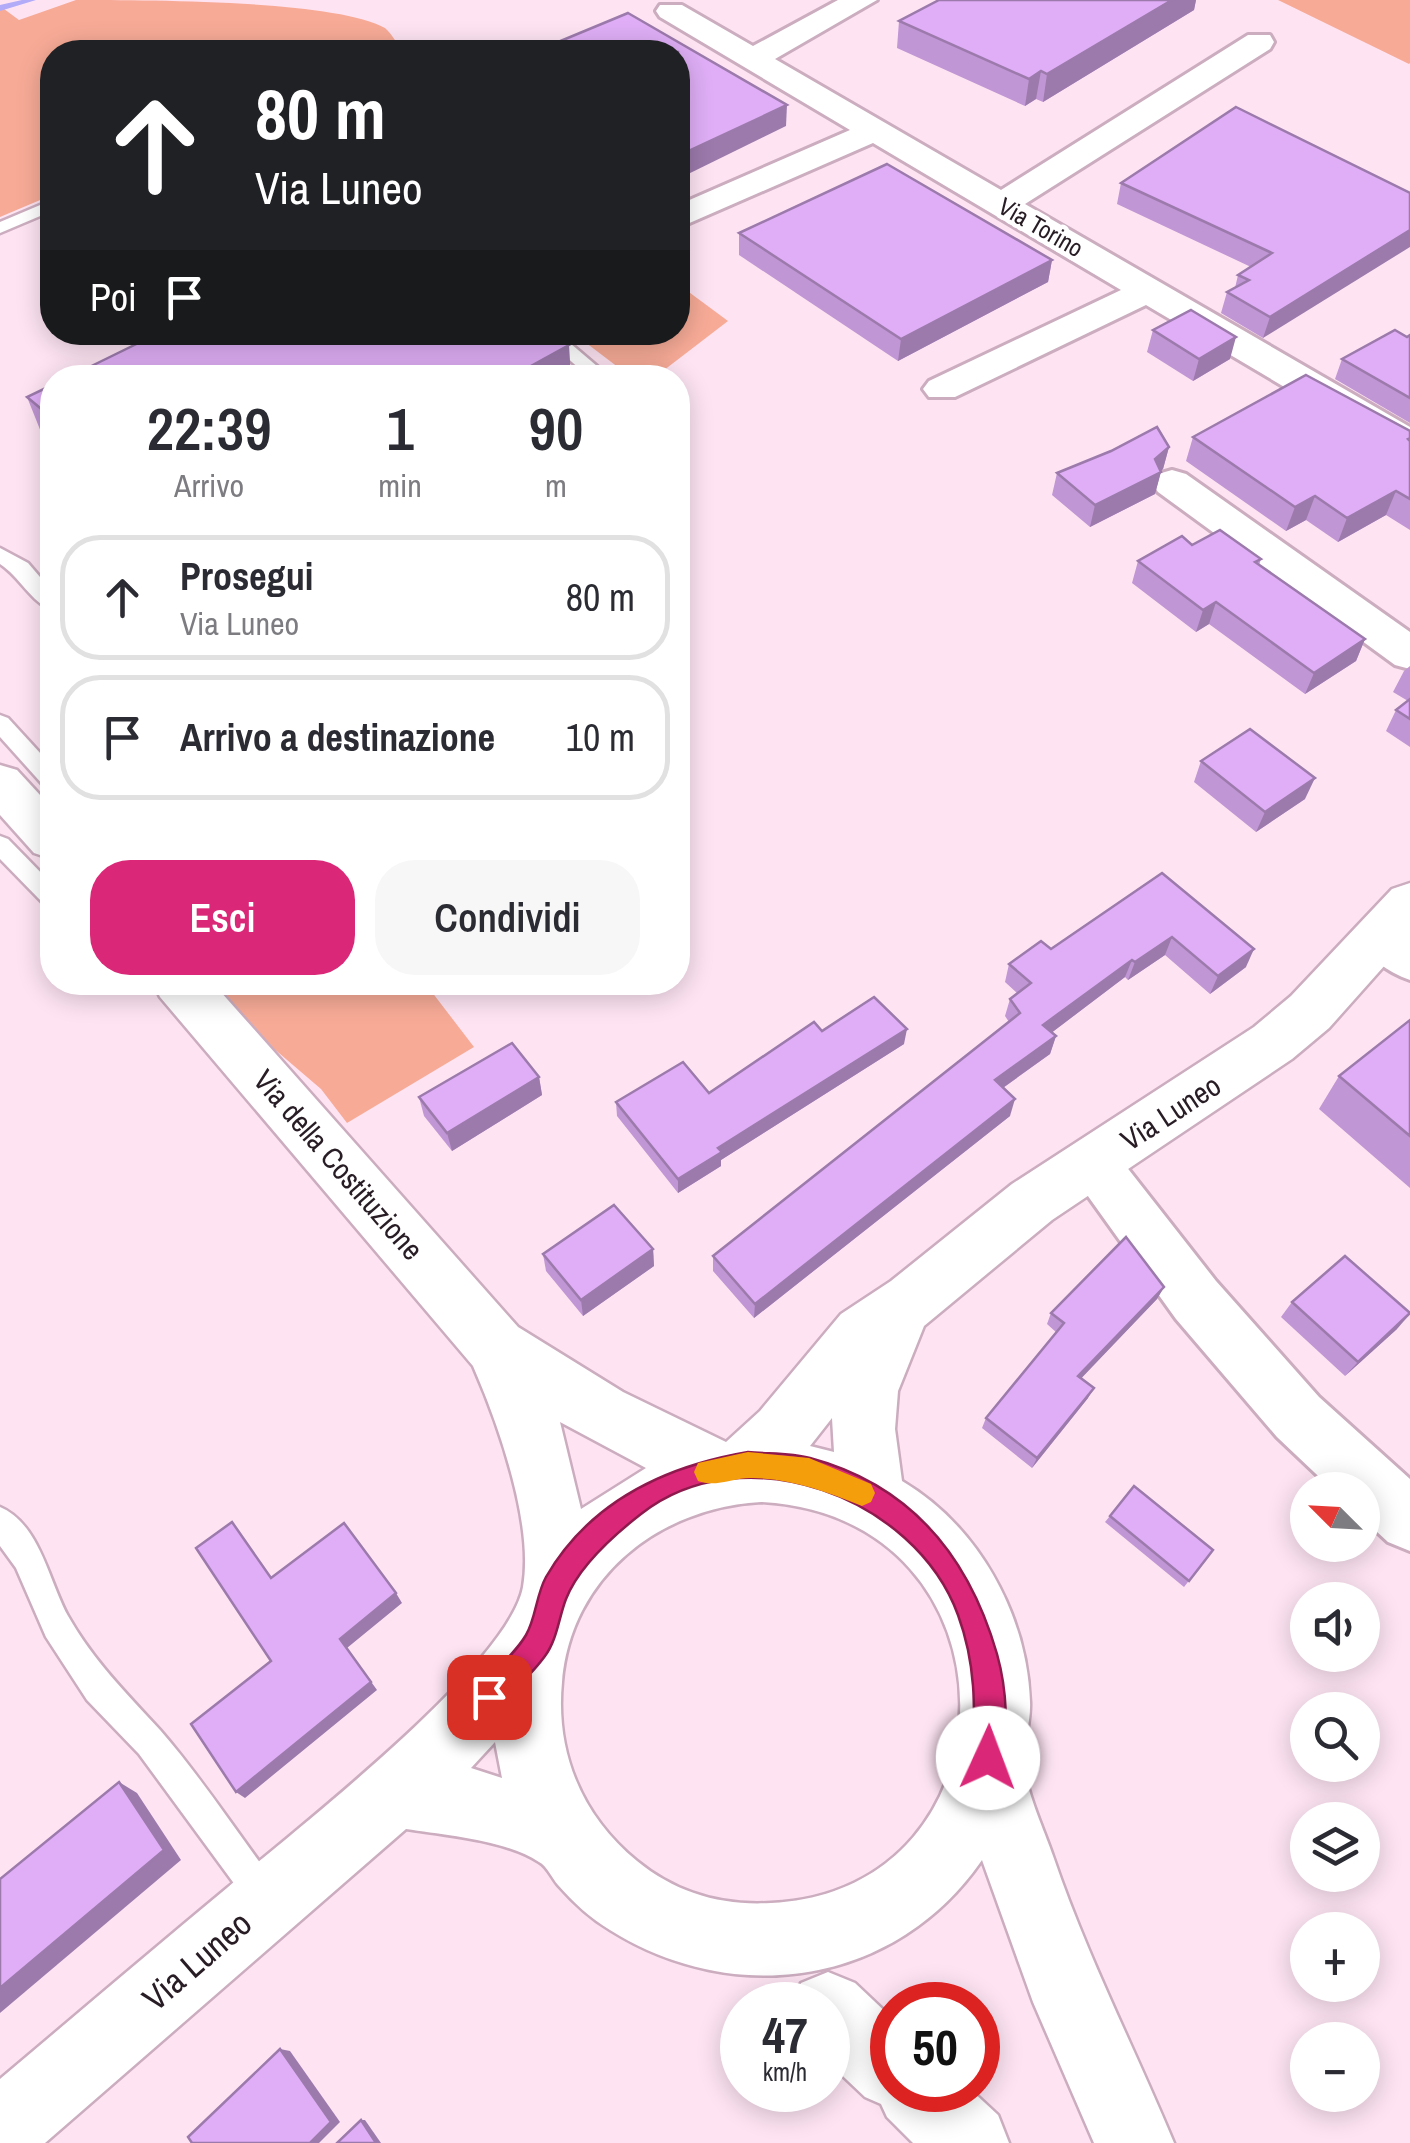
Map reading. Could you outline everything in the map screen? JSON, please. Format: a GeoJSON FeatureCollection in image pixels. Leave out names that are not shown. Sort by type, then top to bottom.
{"type":"FeatureCollection","features":[{"type":"Feature","properties":{"kind":"main road"},"geometry":{"type":"LineString","coordinates":[[0,783],[40,827]]}},
{"type":"Feature","properties":{"kind":"main road","name":"Via Luneo"},"geometry":{"type":"LineString","coordinates":[[0,2130],[441,1750],[547,1615],[588,1544],[634,1502],[689,1476],[732,1468],[782,1432],[862,1334],[912,1300],[1032,1202],[1273,1043],[1400,933]]}},
{"type":"Feature","properties":{"kind":"main road","name":"Via della Costituzione"},"geometry":{"type":"LineString","coordinates":[[189,995],[496,1347],[601,1413],[732,1468]]}},
{"type":"Feature","properties":{"kind":"main road","name":"Via Luneo"},"geometry":{"type":"LineString","coordinates":[[873,1498],[861,1406],[867,1378],[912,1300]]}},
{"type":"Feature","properties":{"kind":"main road","name":"Via della Costituzione"},"geometry":{"type":"LineString","coordinates":[[496,1347],[534,1436],[554,1538],[547,1615],[530,1692],[533,1742],[559,1820],[609,1887],[679,1932],[760,1949]]}},
{"type":"Feature","properties":{"kind":"main road"},"geometry":{"type":"LineString","coordinates":[[732,1468],[809,1471],[873,1498],[929,1544],[969,1606],[990,1680],[988,1758],[1016,1858],[1064,1993],[1135,2143]]}},
{"type":"Feature","properties":{"kind":"main road"},"geometry":{"type":"LineString","coordinates":[[760,1949],[841,1936],[910,1895],[960,1833],[988,1758]]}},
{"type":"Feature","properties":{"kind":"main road"},"geometry":{"type":"LineString","coordinates":[[395,1792],[478,1805],[572,1838]]}},
{"type":"Feature","properties":{"kind":"main road"},"geometry":{"type":"LineString","coordinates":[[760,1949],[797,1982]]}},
{"type":"Feature","properties":{"kind":"main road"},"geometry":{"type":"LineString","coordinates":[[850,2031],[870,2049]]}},
{"type":"Feature","properties":{"kind":"main road"},"geometry":{"type":"LineString","coordinates":[[938,2112],[970,2143]]}},
{"type":"Feature","properties":{"kind":"street"},"geometry":{"type":"LineString","coordinates":[[754,59],[798,30],[862,0]]}},
{"type":"Feature","properties":{"kind":"street","name":"Via Torino"},"geometry":{"type":"LineString","coordinates":[[671,11],[1410,444]]}},
{"type":"Feature","properties":{"kind":"street"},"geometry":{"type":"LineString","coordinates":[[1002,204],[1259,42]]}},
{"type":"Feature","properties":{"kind":"street"},"geometry":{"type":"LineString","coordinates":[[690,213],[876,130]]}},
{"type":"Feature","properties":{"kind":"street"},"geometry":{"type":"LineString","coordinates":[[942,389],[1149,290]]}},
{"type":"Feature","properties":{"kind":"street"},"geometry":{"type":"LineString","coordinates":[[1172,484],[1410,654]]}},
{"type":"Feature","properties":{"kind":"street"},"geometry":{"type":"LineString","coordinates":[[1092,1164],[1196,1300],[1298,1417],[1410,1520]]}},
{"type":"Feature","properties":{"kind":"lane"},"geometry":{"type":"LineString","coordinates":[[0,228],[40,210]]}},
{"type":"Feature","properties":{"kind":"lane"},"geometry":{"type":"LineString","coordinates":[[562,345],[586,365]]}},
{"type":"Feature","properties":{"kind":"lane"},"geometry":{"type":"LineString","coordinates":[[0,554],[22,568],[40,589]]}},
{"type":"Feature","properties":{"kind":"lane"},"geometry":{"type":"LineString","coordinates":[[0,723],[40,767]]}},
{"type":"Feature","properties":{"kind":"lane"},"geometry":{"type":"LineString","coordinates":[[0,845],[40,886]]}},
{"type":"Feature","properties":{"kind":"lane"},"geometry":{"type":"LineString","coordinates":[[0,1522],[27,1557],[57,1626],[98,1689],[150,1743],[268,1900]]}},
{"type":"Feature","properties":{"kind":"lane"},"geometry":{"type":"LineString","coordinates":[[930,2112],[952,2143]]}},
{"type":"Feature","properties":{"kind":"shaded area"},"geometry":{"type":"Polygon","coordinates":[[[76,0],[238,4],[360,19],[385,28],[395,40],[40,40],[40,200],[0,217],[0,6],[19,20],[76,0]]]}},
{"type":"Feature","properties":{"kind":"shaded area"},"geometry":{"type":"Polygon","coordinates":[[[1278,0],[1410,0],[1410,63],[1409,64],[1278,0]]]}},
{"type":"Feature","properties":{"kind":"shaded area"},"geometry":{"type":"Polygon","coordinates":[[[690,293],[728,321],[671,365],[615,365],[589,345],[690,345],[690,293]]]}},
{"type":"Feature","properties":{"kind":"shaded area"},"geometry":{"type":"Polygon","coordinates":[[[227,995],[434,995],[474,1047],[347,1123],[321,1089],[252,1030],[227,995]]]}},
{"type":"Feature","properties":{"kind":"building"},"geometry":{"type":"Polygon","coordinates":[[[939,0],[1172,0],[1047,74],[1041,71],[1029,79],[899,21],[939,0]]]}},
{"type":"Feature","properties":{"kind":"building"},"geometry":{"type":"Polygon","coordinates":[[[628,13],[675,40],[563,40],[628,13]]]}},
{"type":"Feature","properties":{"kind":"building"},"geometry":{"type":"Polygon","coordinates":[[[690,49],[787,105],[690,150],[690,49]]]}},
{"type":"Feature","properties":{"kind":"building"},"geometry":{"type":"Polygon","coordinates":[[[1236,107],[1410,193],[1410,230],[1270,317],[1227,292],[1249,280],[1238,275],[1272,253],[1121,183],[1236,107]]]}},
{"type":"Feature","properties":{"kind":"building"},"geometry":{"type":"Polygon","coordinates":[[[887,164],[1052,260],[901,339],[739,233],[887,164]]]}},
{"type":"Feature","properties":{"kind":"building"},"geometry":{"type":"Polygon","coordinates":[[[1191,310],[1236,337],[1199,359],[1153,330],[1191,310]]]}},
{"type":"Feature","properties":{"kind":"building"},"geometry":{"type":"Polygon","coordinates":[[[1395,330],[1410,335],[1410,398],[1342,359],[1395,330]]]}},
{"type":"Feature","properties":{"kind":"building"},"geometry":{"type":"Polygon","coordinates":[[[134,345],[569,345],[533,365],[94,365],[134,345]]]}},
{"type":"Feature","properties":{"kind":"building"},"geometry":{"type":"Polygon","coordinates":[[[1306,375],[1410,431],[1410,499],[1396,491],[1347,518],[1315,496],[1295,507],[1193,437],[1306,375]]]}},
{"type":"Feature","properties":{"kind":"building"},"geometry":{"type":"Polygon","coordinates":[[[40,391],[40,408],[27,397],[40,391]]]}},
{"type":"Feature","properties":{"kind":"building"},"geometry":{"type":"Polygon","coordinates":[[[1157,427],[1169,447],[1155,459],[1161,472],[1095,505],[1057,473],[1111,451],[1157,427]]]}},
{"type":"Feature","properties":{"kind":"building"},"geometry":{"type":"Polygon","coordinates":[[[1220,530],[1261,559],[1255,562],[1365,639],[1314,673],[1216,602],[1203,610],[1138,561],[1182,536],[1192,545],[1220,530]]]}},
{"type":"Feature","properties":{"kind":"building"},"geometry":{"type":"Polygon","coordinates":[[[1410,699],[1410,719],[1396,710],[1410,699]]]}},
{"type":"Feature","properties":{"kind":"building"},"geometry":{"type":"Polygon","coordinates":[[[1250,729],[1315,778],[1265,812],[1201,761],[1250,729]]]}},
{"type":"Feature","properties":{"kind":"building"},"geometry":{"type":"Polygon","coordinates":[[[1162,873],[1254,949],[1218,976],[1172,937],[1135,962],[1132,960],[1043,1025],[1056,1036],[995,1080],[1015,1099],[755,1304],[713,1256],[1020,1013],[1010,999],[1031,983],[1009,964],[1041,941],[1051,949],[1162,873]]]}},
{"type":"Feature","properties":{"kind":"building"},"geometry":{"type":"Polygon","coordinates":[[[874,997],[907,1029],[718,1148],[722,1152],[678,1179],[616,1102],[683,1062],[709,1093],[814,1022],[822,1031],[874,997]]]}},
{"type":"Feature","properties":{"kind":"building"},"geometry":{"type":"Polygon","coordinates":[[[1410,1020],[1410,1136],[1339,1076],[1410,1020]]]}},
{"type":"Feature","properties":{"kind":"building"},"geometry":{"type":"Polygon","coordinates":[[[512,1043],[539,1077],[447,1133],[419,1097],[512,1043]]]}},
{"type":"Feature","properties":{"kind":"building"},"geometry":{"type":"Polygon","coordinates":[[[614,1205],[653,1249],[581,1300],[543,1254],[614,1205]]]}},
{"type":"Feature","properties":{"kind":"building"},"geometry":{"type":"Polygon","coordinates":[[[1126,1237],[1164,1287],[1078,1376],[1094,1388],[1037,1458],[986,1418],[1064,1323],[1051,1313],[1126,1237]]]}},
{"type":"Feature","properties":{"kind":"building"},"geometry":{"type":"Polygon","coordinates":[[[1345,1256],[1410,1313],[1358,1362],[1292,1302],[1345,1256]]]}},
{"type":"Feature","properties":{"kind":"building"},"geometry":{"type":"Polygon","coordinates":[[[1134,1486],[1213,1550],[1189,1581],[1110,1516],[1134,1486]]]}},
{"type":"Feature","properties":{"kind":"building"},"geometry":{"type":"Polygon","coordinates":[[[232,1522],[271,1578],[344,1523],[396,1593],[340,1639],[371,1682],[236,1792],[191,1724],[271,1661],[196,1548],[232,1522]]]}},
{"type":"Feature","properties":{"kind":"building"},"geometry":{"type":"Polygon","coordinates":[[[119,1782],[164,1850],[0,1988],[0,1879],[119,1782]]]}},
{"type":"Feature","properties":{"kind":"building"},"geometry":{"type":"Polygon","coordinates":[[[280,2049],[331,2122],[310,2143],[192,2143],[188,2137],[280,2049]]]}},
{"type":"Feature","properties":{"kind":"building"},"geometry":{"type":"Polygon","coordinates":[[[361,2120],[376,2143],[337,2143],[361,2120]]]}},
{"type":"Feature","properties":{"kind":"waterway"},"geometry":{"type":"LineString","coordinates":[[0,8],[32,0]]}},
{"type":"Feature","properties":{"kind":"slow traffic"},"geometry":{"type":"LineString","coordinates":[[707,1472],[748,1464],[809,1471],[862,1493]]}},
{"type":"Feature","properties":{"kind":"route"},"geometry":{"type":"LineString","coordinates":[[489,1697],[537,1644],[556,1587],[588,1544],[634,1502],[689,1476],[714,1470],[748,1464],[809,1471],[873,1498],[929,1544],[969,1606],[990,1680],[988,1758]]}}]}
